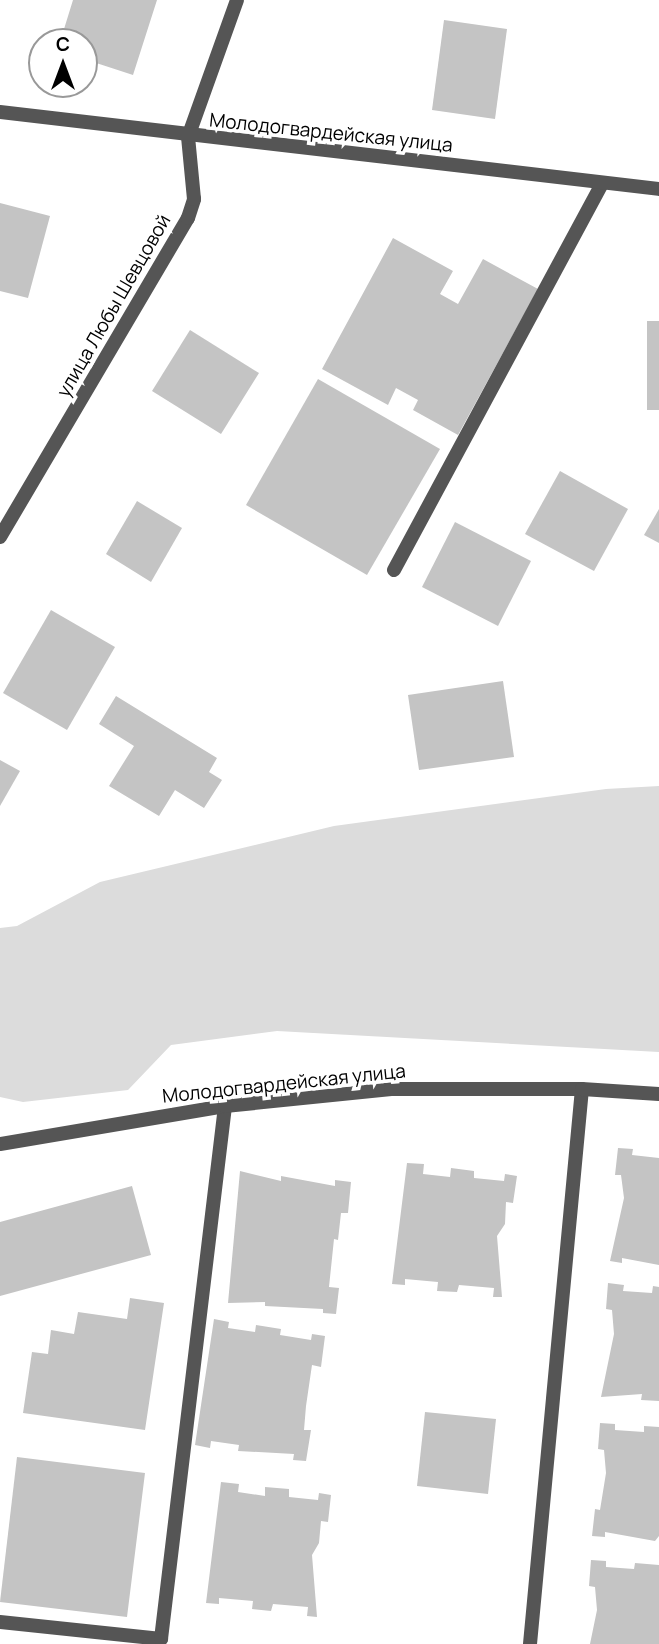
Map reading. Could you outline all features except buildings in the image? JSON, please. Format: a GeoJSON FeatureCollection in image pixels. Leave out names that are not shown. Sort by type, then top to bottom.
{"type":"FeatureCollection","features":[{"type":"Feature","properties":{"kind":"street","name":"улица Любы Шевцовой"},"geometry":{"type":"LineString","coordinates":[[0,537],[188,218],[194,176],[188,137],[237,0]]}},
{"type":"Feature","properties":{"kind":"street","name":"Молодогвардейская улица"},"geometry":{"type":"LineString","coordinates":[[0,112],[188,137],[659,189]]}},
{"type":"Feature","properties":{"kind":"street"},"geometry":{"type":"LineString","coordinates":[[394,570],[602,183]]}},
{"type":"Feature","properties":{"kind":"street","name":"Молодогвардейская улица"},"geometry":{"type":"LineString","coordinates":[[0,1144],[226,1106],[391,1089],[582,1089],[659,1094]]}},
{"type":"Feature","properties":{"kind":"street"},"geometry":{"type":"LineString","coordinates":[[530,1644],[582,1089]]}},
{"type":"Feature","properties":{"kind":"street"},"geometry":{"type":"LineString","coordinates":[[0,1622],[160,1639],[226,1106]]}},
{"type":"Feature","properties":{"kind":"shaded area"},"geometry":{"type":"Polygon","coordinates":[[[659,786],[659,1052],[277,1031],[171,1045],[128,1090],[23,1102],[0,1097],[0,928],[17,926],[100,882],[334,826],[606,789],[659,786]]]}}]}
